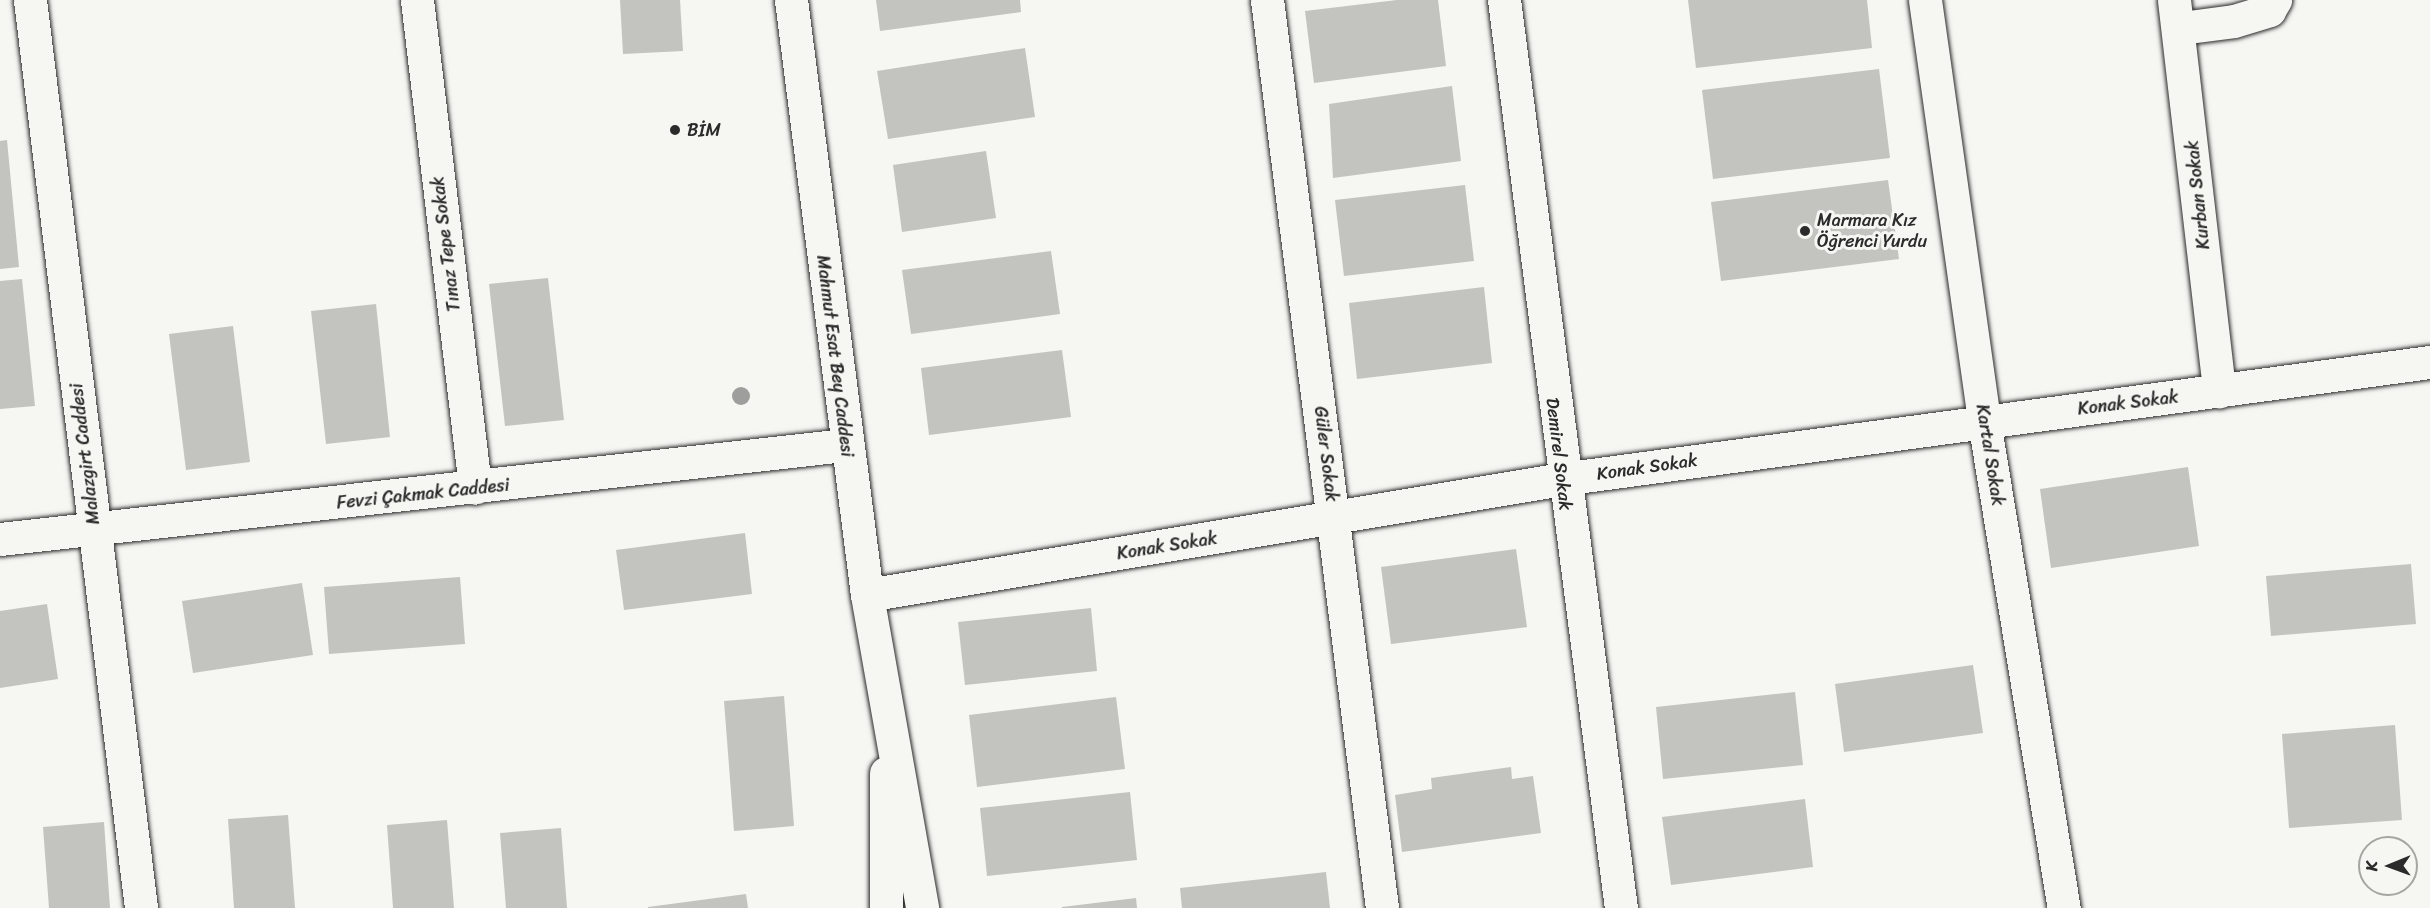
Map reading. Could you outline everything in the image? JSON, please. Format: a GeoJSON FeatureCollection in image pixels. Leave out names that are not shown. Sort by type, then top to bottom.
{"type":"FeatureCollection","features":[{"type":"Feature","properties":{"kind":"street","name":"Malazgirt Caddesi"},"geometry":{"type":"LineString","coordinates":[[30,0],[141,908]]}},
{"type":"Feature","properties":{"kind":"street","name":"Tınaz Tepe Sokak"},"geometry":{"type":"LineString","coordinates":[[417,0],[475,488]]}},
{"type":"Feature","properties":{"kind":"street","name":"Mahmut Esat Bey Caddesi"},"geometry":{"type":"LineString","coordinates":[[790,0],[845,445],[885,711]]}},
{"type":"Feature","properties":{"kind":"street","name":"Güler Sokak"},"geometry":{"type":"LineString","coordinates":[[1267,0],[1335,518],[1382,908]]}},
{"type":"Feature","properties":{"kind":"street","name":"Demirel Sokak"},"geometry":{"type":"LineString","coordinates":[[1504,0],[1562,479],[1621,908]]}},
{"type":"Feature","properties":{"kind":"street","name":"Kartal Sokak"},"geometry":{"type":"LineString","coordinates":[[1925,0],[1984,421],[2064,908]]}},
{"type":"Feature","properties":{"kind":"street"},"geometry":{"type":"LineString","coordinates":[[2177,14],[2234,21],[2269,10],[2275,0]]}},
{"type":"Feature","properties":{"kind":"street","name":"Kurban Sokak"},"geometry":{"type":"LineString","coordinates":[[2177,14],[2219,391]]}},
{"type":"Feature","properties":{"kind":"street","name":"Konak Sokak"},"geometry":{"type":"LineString","coordinates":[[867,595],[1562,479],[2430,362]]}},
{"type":"Feature","properties":{"kind":"street","name":"Fevzi Çakmak Caddesi"},"geometry":{"type":"LineString","coordinates":[[0,539],[475,488],[845,445]]}},
{"type":"Feature","properties":{"kind":"street"},"geometry":{"type":"LineString","coordinates":[[885,711],[886,908]]}},
{"type":"Feature","properties":{"kind":"street"},"geometry":{"type":"LineString","coordinates":[[885,711],[908,808],[922,908]]}},
{"type":"Feature","properties":{"kind":"building"},"geometry":{"type":"Polygon","coordinates":[[[620,0],[680,0],[683,51],[623,54],[620,0]]]}},
{"type":"Feature","properties":{"kind":"building"},"geometry":{"type":"Polygon","coordinates":[[[876,0],[1020,0],[1021,12],[880,31],[876,0]]]}},
{"type":"Feature","properties":{"kind":"building"},"geometry":{"type":"Polygon","coordinates":[[[1397,0],[1438,0],[1446,66],[1314,83],[1305,11],[1397,0]]]}},
{"type":"Feature","properties":{"kind":"building"},"geometry":{"type":"Polygon","coordinates":[[[1688,0],[1867,0],[1872,48],[1696,68],[1688,0]]]}},
{"type":"Feature","properties":{"kind":"building"},"geometry":{"type":"Polygon","coordinates":[[[1025,48],[1035,117],[888,139],[877,71],[1025,48]]]}},
{"type":"Feature","properties":{"kind":"building"},"geometry":{"type":"Polygon","coordinates":[[[1879,69],[1890,158],[1713,179],[1702,90],[1879,69]]]}},
{"type":"Feature","properties":{"kind":"building"},"geometry":{"type":"Polygon","coordinates":[[[1452,86],[1461,161],[1333,178],[1329,104],[1452,86]]]}},
{"type":"Feature","properties":{"kind":"building"},"geometry":{"type":"Polygon","coordinates":[[[7,140],[19,267],[0,269],[0,141],[7,140]]]}},
{"type":"Feature","properties":{"kind":"building"},"geometry":{"type":"Polygon","coordinates":[[[986,151],[996,218],[902,232],[893,165],[986,151]]]}},
{"type":"Feature","properties":{"kind":"building","name":"Marmara Kız Öğrenci Yurdu"},"geometry":{"type":"Polygon","coordinates":[[[1888,180],[1899,259],[1721,281],[1711,202],[1888,180]]]}},
{"type":"Feature","properties":{"kind":"building"},"geometry":{"type":"Polygon","coordinates":[[[1465,185],[1474,261],[1344,276],[1335,200],[1465,185]]]}},
{"type":"Feature","properties":{"kind":"building"},"geometry":{"type":"Polygon","coordinates":[[[1051,251],[1060,314],[911,334],[902,270],[1051,251]]]}},
{"type":"Feature","properties":{"kind":"building"},"geometry":{"type":"Polygon","coordinates":[[[548,278],[564,420],[505,426],[489,284],[548,278]]]}},
{"type":"Feature","properties":{"kind":"building"},"geometry":{"type":"Polygon","coordinates":[[[22,279],[35,406],[0,409],[0,281],[22,279]]]}},
{"type":"Feature","properties":{"kind":"building"},"geometry":{"type":"Polygon","coordinates":[[[1484,287],[1492,363],[1357,379],[1349,303],[1484,287]]]}},
{"type":"Feature","properties":{"kind":"building"},"geometry":{"type":"Polygon","coordinates":[[[376,304],[390,437],[326,444],[311,311],[376,304]]]}},
{"type":"Feature","properties":{"kind":"building"},"geometry":{"type":"Polygon","coordinates":[[[233,326],[250,462],[186,470],[169,334],[233,326]]]}},
{"type":"Feature","properties":{"kind":"building"},"geometry":{"type":"Polygon","coordinates":[[[1062,350],[1071,417],[929,435],[921,368],[1062,350]]]}},
{"type":"Feature","properties":{"kind":"building"},"geometry":{"type":"Polygon","coordinates":[[[2188,467],[2199,546],[2051,568],[2040,489],[2188,467]]]}},
{"type":"Feature","properties":{"kind":"building"},"geometry":{"type":"Polygon","coordinates":[[[745,533],[752,594],[624,610],[616,550],[745,533]]]}},
{"type":"Feature","properties":{"kind":"building"},"geometry":{"type":"Polygon","coordinates":[[[1516,549],[1527,627],[1391,644],[1381,567],[1516,549]]]}},
{"type":"Feature","properties":{"kind":"building"},"geometry":{"type":"Polygon","coordinates":[[[2411,564],[2416,624],[2271,636],[2266,576],[2411,564]]]}},
{"type":"Feature","properties":{"kind":"building"},"geometry":{"type":"Polygon","coordinates":[[[460,577],[465,644],[329,654],[324,587],[460,577]]]}},
{"type":"Feature","properties":{"kind":"building"},"geometry":{"type":"Polygon","coordinates":[[[302,583],[313,655],[193,673],[182,601],[302,583]]]}},
{"type":"Feature","properties":{"kind":"building"},"geometry":{"type":"Polygon","coordinates":[[[47,604],[58,679],[0,688],[0,611],[47,604]]]}},
{"type":"Feature","properties":{"kind":"building"},"geometry":{"type":"Polygon","coordinates":[[[1091,608],[1097,671],[965,685],[958,622],[1091,608]]]}},
{"type":"Feature","properties":{"kind":"building"},"geometry":{"type":"Polygon","coordinates":[[[1973,665],[1983,733],[1844,752],[1835,684],[1973,665]]]}},
{"type":"Feature","properties":{"kind":"building"},"geometry":{"type":"Polygon","coordinates":[[[1795,692],[1803,765],[1663,779],[1656,707],[1795,692]]]}},
{"type":"Feature","properties":{"kind":"building"},"geometry":{"type":"Polygon","coordinates":[[[784,696],[794,826],[734,831],[724,701],[784,696]]]}},
{"type":"Feature","properties":{"kind":"building"},"geometry":{"type":"Polygon","coordinates":[[[1116,697],[1125,769],[977,787],[969,715],[1116,697]]]}},
{"type":"Feature","properties":{"kind":"building"},"geometry":{"type":"Polygon","coordinates":[[[2395,725],[2402,820],[2289,828],[2282,734],[2395,725]]]}},
{"type":"Feature","properties":{"kind":"building"},"geometry":{"type":"Polygon","coordinates":[[[1511,767],[1512,779],[1533,776],[1541,833],[1402,852],[1395,795],[1432,789],[1431,778],[1511,767]]]}},
{"type":"Feature","properties":{"kind":"building"},"geometry":{"type":"Polygon","coordinates":[[[1130,792],[1137,860],[987,876],[980,808],[1130,792]]]}},
{"type":"Feature","properties":{"kind":"building"},"geometry":{"type":"Polygon","coordinates":[[[1805,799],[1813,867],[1671,885],[1662,817],[1805,799]]]}},
{"type":"Feature","properties":{"kind":"building"},"geometry":{"type":"Polygon","coordinates":[[[288,815],[295,908],[234,908],[228,819],[288,815]]]}},
{"type":"Feature","properties":{"kind":"building"},"geometry":{"type":"Polygon","coordinates":[[[447,820],[454,908],[393,908],[387,825],[447,820]]]}},
{"type":"Feature","properties":{"kind":"building"},"geometry":{"type":"Polygon","coordinates":[[[104,822],[110,908],[49,908],[43,827],[104,822]]]}},
{"type":"Feature","properties":{"kind":"building"},"geometry":{"type":"Polygon","coordinates":[[[561,828],[567,908],[506,908],[500,833],[561,828]]]}},
{"type":"Feature","properties":{"kind":"building"},"geometry":{"type":"Polygon","coordinates":[[[1326,872],[1330,908],[1182,908],[1180,888],[1326,872]]]}},
{"type":"Feature","properties":{"kind":"building"},"geometry":{"type":"Polygon","coordinates":[[[746,894],[748,908],[648,908],[648,907],[746,894]]]}},
{"type":"Feature","properties":{"kind":"building"},"geometry":{"type":"Polygon","coordinates":[[[1136,898],[1137,908],[1062,908],[1062,907],[1136,898]]]}},
{"type":"Feature","properties":{"kind":"place","name":"BİM"},"geometry":{"type":"Point","coordinates":[675,130]}},
{"type":"Feature","properties":{"kind":"place","name":"Marmara Kız Öğrenci Yurdu"},"geometry":{"type":"Point","coordinates":[1805,231]}}]}
